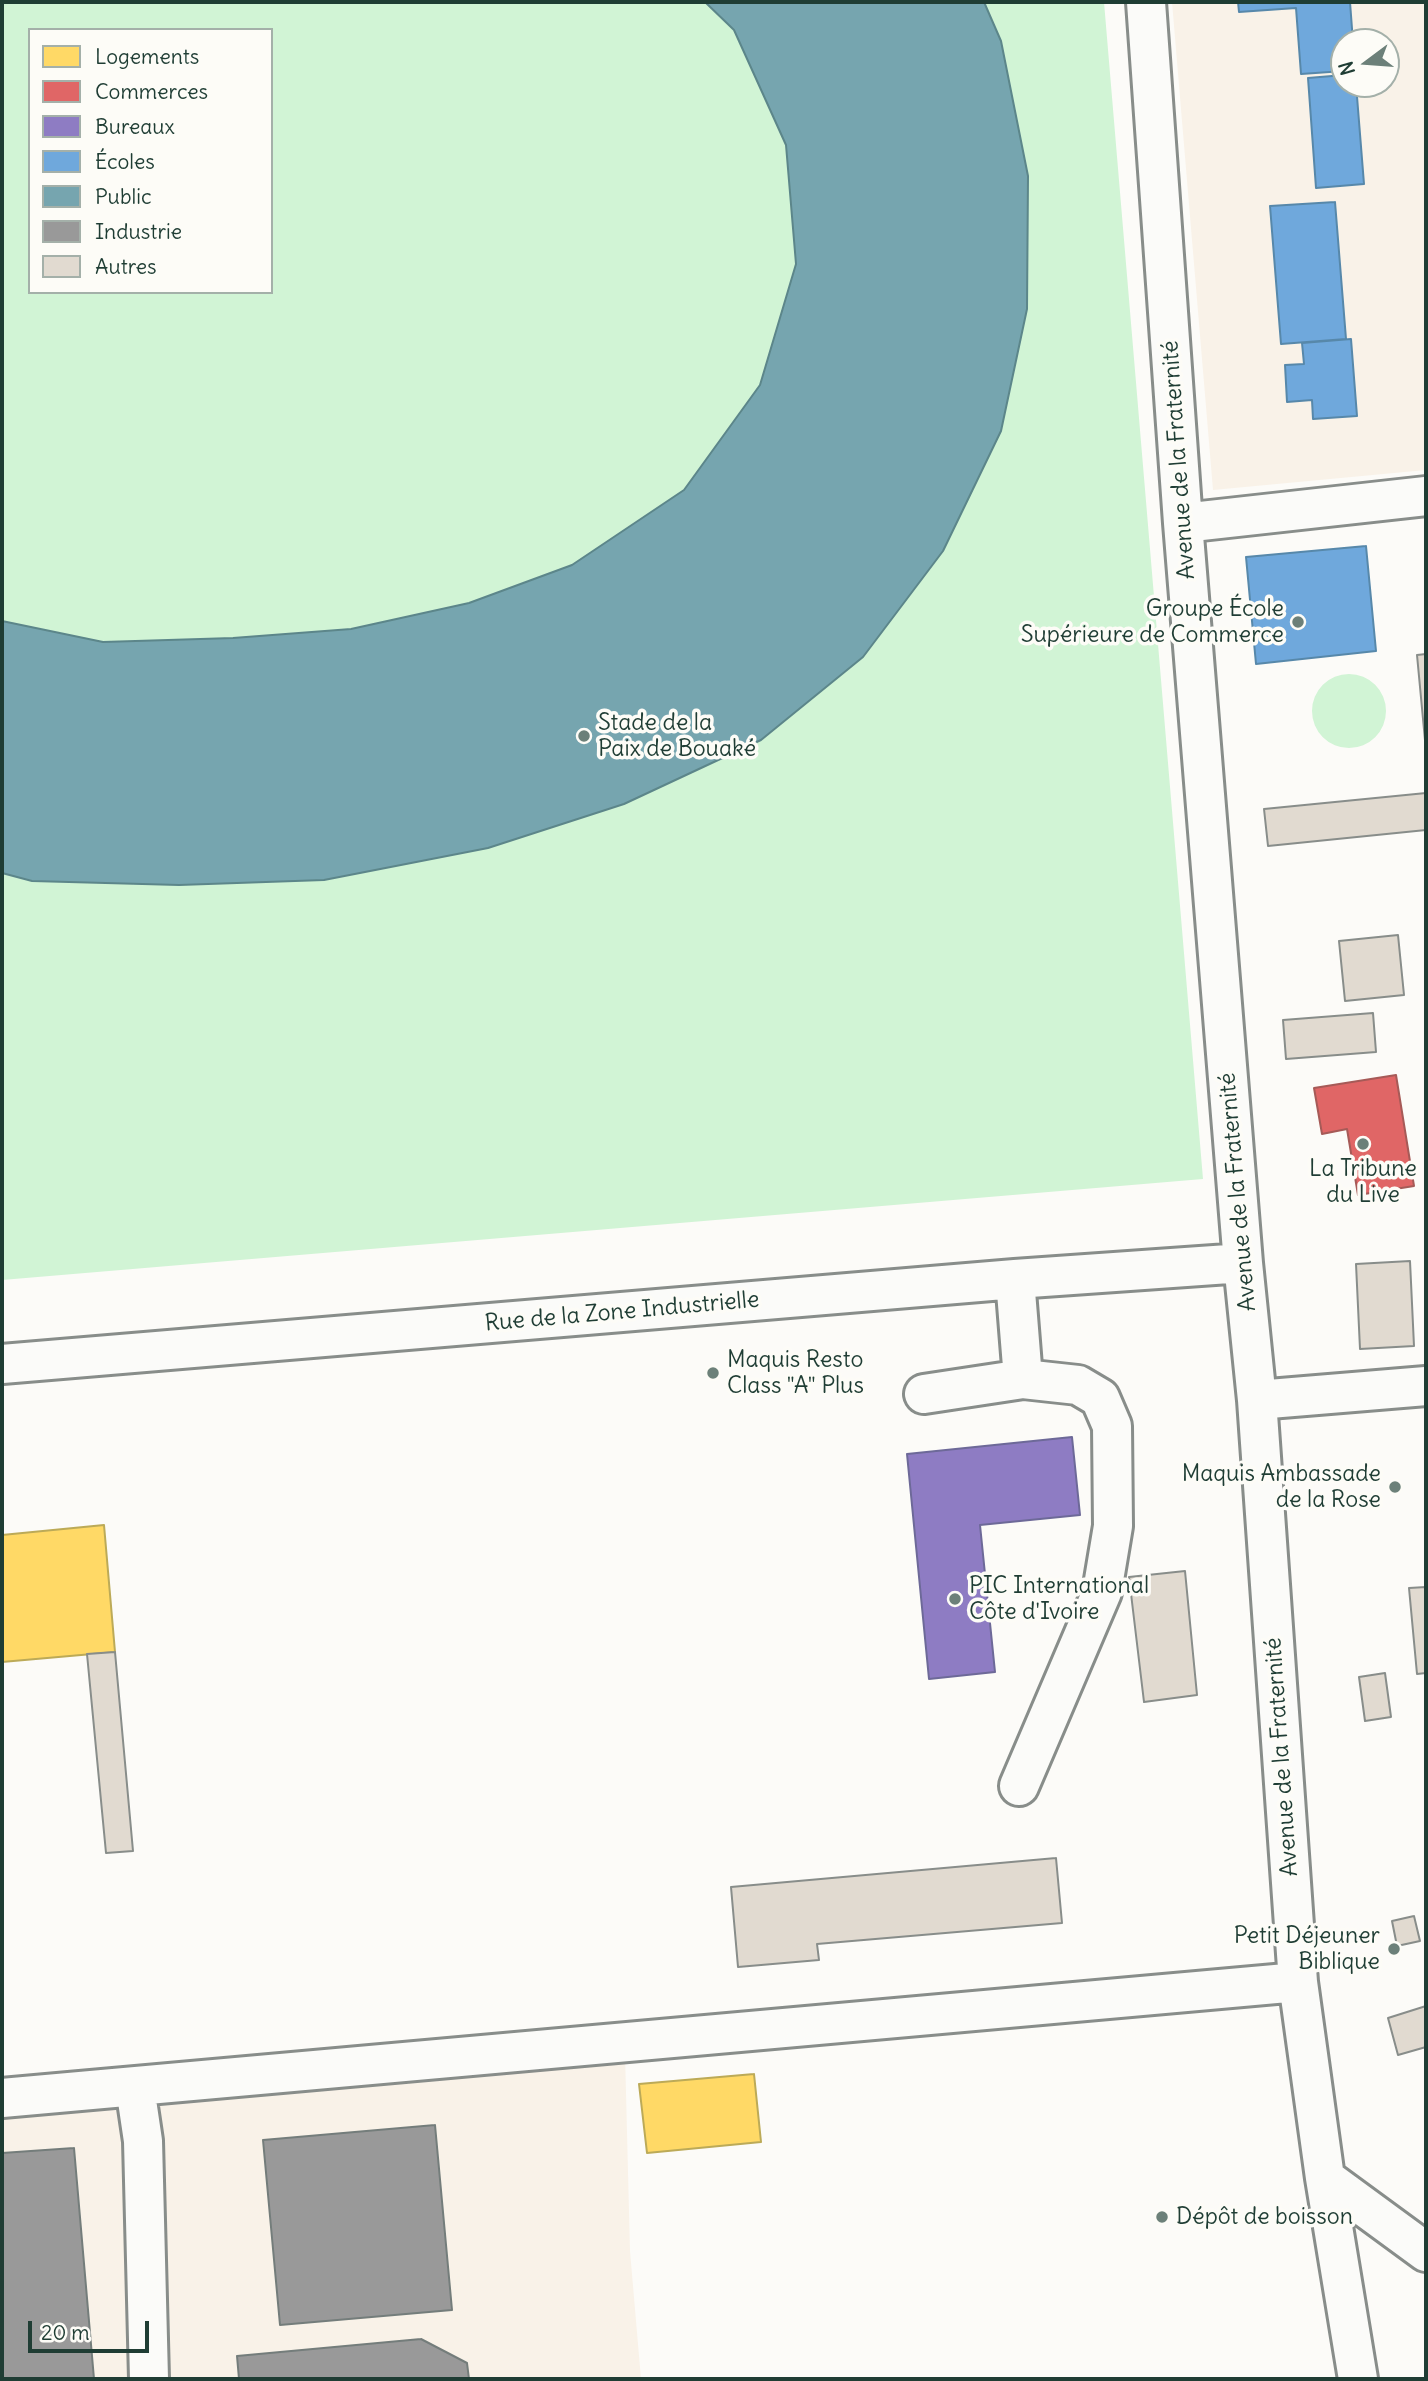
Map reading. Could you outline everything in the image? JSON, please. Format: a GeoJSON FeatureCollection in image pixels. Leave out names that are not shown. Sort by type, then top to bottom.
{"type":"FeatureCollection","features":[{"type":"Feature","properties":{"kind":"street","name":"Avenue de la Fraternité"},"geometry":{"type":"LineString","coordinates":[[1146,2],[1182,523],[1243,1263],[1257,1400],[1297,1982],[1358,2379]]}},
{"type":"Feature","properties":{"kind":"street"},"geometry":{"type":"LineString","coordinates":[[1182,523],[1426,496]]}},
{"type":"Feature","properties":{"kind":"street","name":"Rue de la Zone Industrielle"},"geometry":{"type":"LineString","coordinates":[[2,1364],[1015,1279],[1243,1263]]}},
{"type":"Feature","properties":{"kind":"street"},"geometry":{"type":"LineString","coordinates":[[1015,1279],[1023,1379]]}},
{"type":"Feature","properties":{"kind":"street"},"geometry":{"type":"LineString","coordinates":[[924,1394],[1023,1379],[1078,1385],[1100,1398],[1112,1426],[1113,1526],[1102,1592],[1019,1786]]}},
{"type":"Feature","properties":{"kind":"street"},"geometry":{"type":"LineString","coordinates":[[1257,1400],[1426,1386]]}},
{"type":"Feature","properties":{"kind":"street"},"geometry":{"type":"LineString","coordinates":[[2,2098],[1297,1982]]}},
{"type":"Feature","properties":{"kind":"street"},"geometry":{"type":"LineString","coordinates":[[135,2087],[143,2141],[149,2379]]}},
{"type":"Feature","properties":{"kind":"street"},"geometry":{"type":"LineString","coordinates":[[1325,2178],[1426,2252]]}},
{"type":"Feature","properties":{"kind":"shaded area"},"geometry":{"type":"Polygon","coordinates":[[[1172,2],[1426,2],[1426,470],[1213,490],[1172,2]]]}},
{"type":"Feature","properties":{"kind":"shaded area"},"geometry":{"type":"Polygon","coordinates":[[[625,2053],[630,2251],[641,2379],[2,2379],[2,2114],[625,2053]]]}},
{"type":"Feature","properties":{"kind":"green space","name":"Stade de la Paix de Bouaké"},"geometry":{"type":"Polygon","coordinates":[[[2,2],[1104,2],[1203,1179],[2,1280],[2,2]]]}},
{"type":"Feature","properties":{"kind":"green space"},"geometry":{"type":"Polygon","coordinates":[[[1349,674],[1363,677],[1375,685],[1383,697],[1386,711],[1383,725],[1375,737],[1363,745],[1349,748],[1335,745],[1323,737],[1315,725],[1312,711],[1315,697],[1323,685],[1335,677],[1349,674]]]}},
{"type":"Feature","properties":{"kind":"building: Logements"},"geometry":{"type":"Polygon","coordinates":[[[104,1525],[115,1652],[2,1662],[2,1535],[104,1525]]]}},
{"type":"Feature","properties":{"kind":"building: Logements"},"geometry":{"type":"Polygon","coordinates":[[[754,2074],[761,2142],[647,2153],[639,2084],[754,2074]]]}},
{"type":"Feature","properties":{"kind":"building: Commerces"},"geometry":{"type":"Polygon","coordinates":[[[1396,1075],[1414,1186],[1358,1195],[1347,1129],[1322,1134],[1314,1088],[1396,1075]]]}},
{"type":"Feature","properties":{"kind":"building: Bureaux","name":"PIC International Côte d'Ivoire"},"geometry":{"type":"Polygon","coordinates":[[[1072,1437],[1080,1515],[980,1525],[995,1672],[929,1679],[907,1454],[1072,1437]]]}},
{"type":"Feature","properties":{"kind":"building: Écoles"},"geometry":{"type":"Polygon","coordinates":[[[1238,2],[1350,2],[1352,28],[1330,28],[1330,72],[1301,74],[1296,8],[1239,12],[1238,2]]]}},
{"type":"Feature","properties":{"kind":"building: Écoles"},"geometry":{"type":"Polygon","coordinates":[[[1330,76],[1330,98],[1357,98],[1364,184],[1316,188],[1308,78],[1330,76]]]}},
{"type":"Feature","properties":{"kind":"building: Écoles"},"geometry":{"type":"Polygon","coordinates":[[[1335,202],[1346,339],[1281,344],[1270,206],[1335,202]]]}},
{"type":"Feature","properties":{"kind":"building: Écoles"},"geometry":{"type":"Polygon","coordinates":[[[1351,339],[1357,416],[1313,419],[1312,400],[1287,402],[1285,365],[1304,364],[1302,343],[1351,339]]]}},
{"type":"Feature","properties":{"kind":"building: Écoles"},"geometry":{"type":"Polygon","coordinates":[[[1366,546],[1376,651],[1256,664],[1246,557],[1366,546]]]}},
{"type":"Feature","properties":{"kind":"building: Public"},"geometry":{"type":"Polygon","coordinates":[[[705,2],[984,2],[1001,41],[1028,176],[1027,309],[1001,431],[943,551],[863,657],[761,740],[624,804],[488,848],[324,880],[179,885],[32,881],[2,873],[2,621],[103,642],[233,638],[351,629],[469,603],[572,565],[684,490],[760,385],[796,264],[786,145],[734,30],[705,2]]]}},
{"type":"Feature","properties":{"kind":"building: Industrie"},"geometry":{"type":"Polygon","coordinates":[[[435,2125],[452,2310],[280,2325],[263,2140],[435,2125]]]}},
{"type":"Feature","properties":{"kind":"building: Industrie"},"geometry":{"type":"Polygon","coordinates":[[[74,2148],[94,2379],[2,2379],[2,2153],[74,2148]]]}},
{"type":"Feature","properties":{"kind":"building: Industrie"},"geometry":{"type":"Polygon","coordinates":[[[421,2339],[467,2363],[469,2379],[239,2379],[237,2356],[421,2339]]]}},
{"type":"Feature","properties":{"kind":"building: Autres"},"geometry":{"type":"Polygon","coordinates":[[[1426,654],[1426,751],[1417,655],[1426,654]]]}},
{"type":"Feature","properties":{"kind":"building: Autres"},"geometry":{"type":"Polygon","coordinates":[[[1426,793],[1426,830],[1268,846],[1264,809],[1426,793]]]}},
{"type":"Feature","properties":{"kind":"building: Autres"},"geometry":{"type":"Polygon","coordinates":[[[1398,935],[1404,995],[1345,1001],[1339,941],[1398,935]]]}},
{"type":"Feature","properties":{"kind":"building: Autres"},"geometry":{"type":"Polygon","coordinates":[[[1373,1013],[1376,1052],[1286,1059],[1283,1020],[1373,1013]]]}},
{"type":"Feature","properties":{"kind":"building: Autres"},"geometry":{"type":"Polygon","coordinates":[[[1410,1261],[1414,1346],[1360,1349],[1356,1264],[1410,1261]]]}},
{"type":"Feature","properties":{"kind":"building: Autres"},"geometry":{"type":"Polygon","coordinates":[[[1185,1571],[1197,1695],[1144,1702],[1129,1577],[1185,1571]]]}},
{"type":"Feature","properties":{"kind":"building: Autres"},"geometry":{"type":"Polygon","coordinates":[[[1426,1587],[1426,1673],[1417,1674],[1409,1588],[1426,1587]]]}},
{"type":"Feature","properties":{"kind":"building: Autres"},"geometry":{"type":"Polygon","coordinates":[[[115,1652],[133,1851],[106,1853],[87,1654],[115,1652]]]}},
{"type":"Feature","properties":{"kind":"building: Autres"},"geometry":{"type":"Polygon","coordinates":[[[1385,1673],[1391,1717],[1365,1721],[1359,1677],[1385,1673]]]}},
{"type":"Feature","properties":{"kind":"building: Autres"},"geometry":{"type":"Polygon","coordinates":[[[1056,1858],[1062,1923],[817,1944],[819,1960],[738,1967],[731,1887],[1056,1858]]]}},
{"type":"Feature","properties":{"kind":"building: Autres"},"geometry":{"type":"Polygon","coordinates":[[[1414,1916],[1420,1941],[1397,1946],[1392,1921],[1414,1916]]]}},
{"type":"Feature","properties":{"kind":"building: Autres"},"geometry":{"type":"Polygon","coordinates":[[[1426,2006],[1426,2047],[1398,2055],[1388,2018],[1426,2006]]]}},
{"type":"Feature","properties":{"kind":"place","name":"Groupe École Supérieure de Commerce"},"geometry":{"type":"Point","coordinates":[1298,622]}},
{"type":"Feature","properties":{"kind":"place","name":"Stade de la Paix de Bouaké"},"geometry":{"type":"Point","coordinates":[584,736]}},
{"type":"Feature","properties":{"kind":"place","name":"La Tribune du Live"},"geometry":{"type":"Point","coordinates":[1363,1144]}},
{"type":"Feature","properties":{"kind":"place","name":"Maquis Resto Class \"A\" Plus"},"geometry":{"type":"Point","coordinates":[713,1373]}},
{"type":"Feature","properties":{"kind":"place","name":"Maquis Ambassade de la Rose"},"geometry":{"type":"Point","coordinates":[1395,1487]}},
{"type":"Feature","properties":{"kind":"place","name":"PIC International Côte d'Ivoire"},"geometry":{"type":"Point","coordinates":[955,1599]}},
{"type":"Feature","properties":{"kind":"place","name":"Petit Déjeuner Biblique"},"geometry":{"type":"Point","coordinates":[1394,1949]}},
{"type":"Feature","properties":{"kind":"place","name":"Dépôt de boisson"},"geometry":{"type":"Point","coordinates":[1162,2217]}}]}
